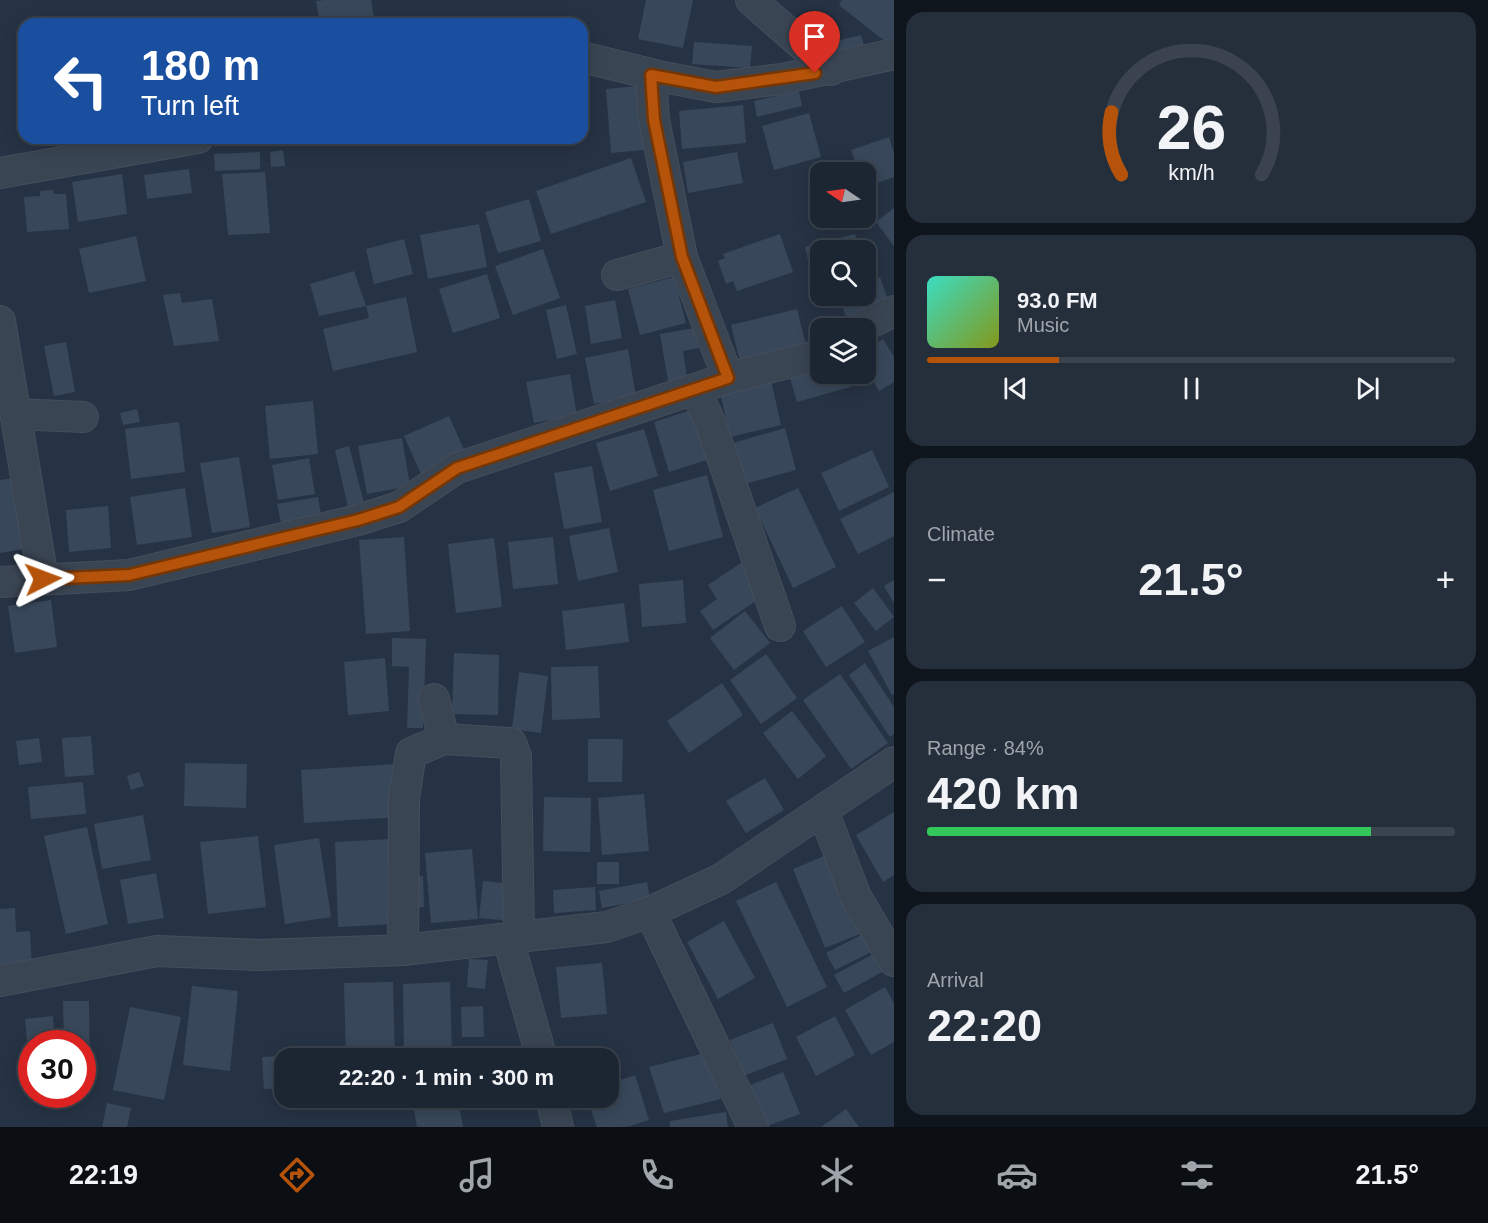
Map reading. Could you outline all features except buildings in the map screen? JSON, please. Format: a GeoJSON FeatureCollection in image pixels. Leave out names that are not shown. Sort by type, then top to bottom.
{"type":"FeatureCollection","features":[{"type":"Feature","properties":{"kind":"street"},"geometry":{"type":"LineString","coordinates":[[751,0],[831,70]]}},
{"type":"Feature","properties":{"kind":"street"},"geometry":{"type":"LineString","coordinates":[[588,59],[651,75],[716,87],[831,70],[894,54]]}},
{"type":"Feature","properties":{"kind":"street"},"geometry":{"type":"LineString","coordinates":[[651,75],[654,120],[682,257],[728,378]]}},
{"type":"Feature","properties":{"kind":"street"},"geometry":{"type":"LineString","coordinates":[[0,173],[164,144]]}},
{"type":"Feature","properties":{"kind":"street"},"geometry":{"type":"LineString","coordinates":[[617,274],[682,257]]}},
{"type":"Feature","properties":{"kind":"street"},"geometry":{"type":"LineString","coordinates":[[876,320],[894,311]]}},
{"type":"Feature","properties":{"kind":"street"},"geometry":{"type":"LineString","coordinates":[[0,321],[43,579]]}},
{"type":"Feature","properties":{"kind":"street"},"geometry":{"type":"LineString","coordinates":[[0,582],[129,575],[358,520],[399,507],[457,468],[695,388],[810,358]]}},
{"type":"Feature","properties":{"kind":"street"},"geometry":{"type":"LineString","coordinates":[[695,388],[710,422],[780,626]]}},
{"type":"Feature","properties":{"kind":"street"},"geometry":{"type":"LineString","coordinates":[[15,414],[83,417]]}},
{"type":"Feature","properties":{"kind":"street"},"geometry":{"type":"LineString","coordinates":[[434,699],[444,739]]}},
{"type":"Feature","properties":{"kind":"street"},"geometry":{"type":"LineString","coordinates":[[403,950],[404,798],[411,753],[444,739],[511,743],[516,756],[513,938],[539,1048]]}},
{"type":"Feature","properties":{"kind":"street"},"geometry":{"type":"LineString","coordinates":[[0,981],[157,951],[259,955],[403,950],[607,927],[650,912],[721,879],[894,762]]}},
{"type":"Feature","properties":{"kind":"street"},"geometry":{"type":"LineString","coordinates":[[823,811],[856,897],[894,961]]}},
{"type":"Feature","properties":{"kind":"street"},"geometry":{"type":"LineString","coordinates":[[650,912],[753,1127]]}},
{"type":"Feature","properties":{"kind":"street"},"geometry":{"type":"LineString","coordinates":[[553,1108],[558,1127]]}},
{"type":"Feature","properties":{"kind":"route"},"geometry":{"type":"LineString","coordinates":[[43,579],[129,575],[225,550],[358,520],[399,507],[457,468],[728,378],[682,257],[654,120],[651,75],[716,87],[815,73]]}}]}
